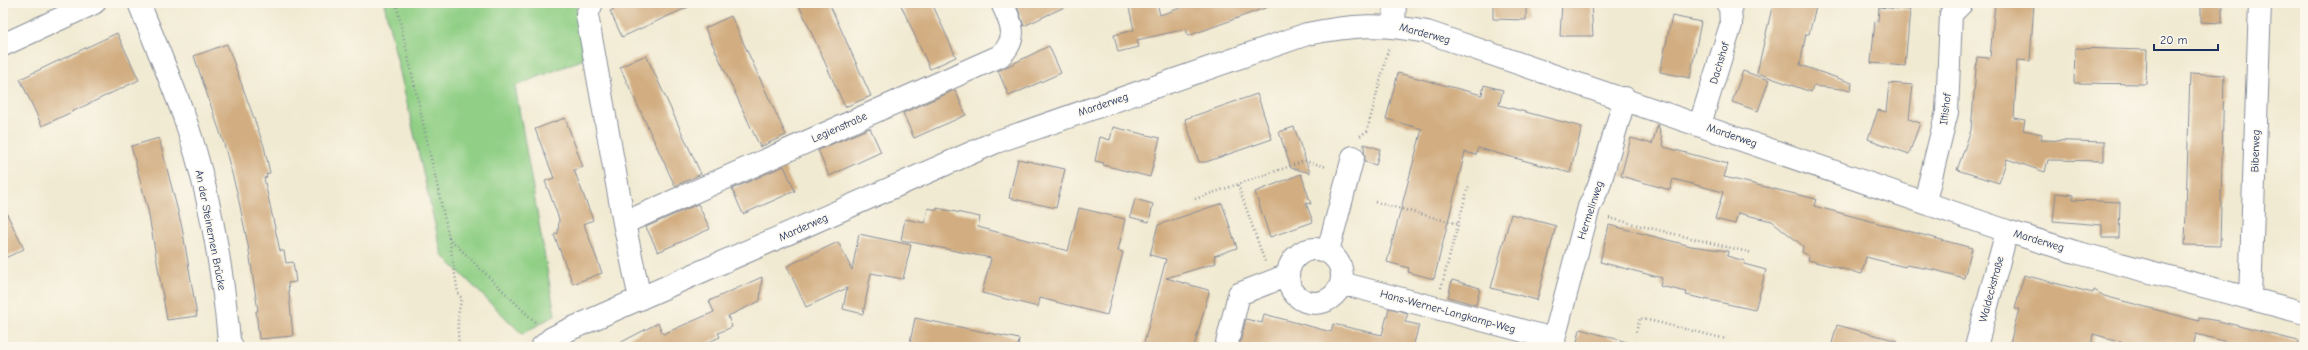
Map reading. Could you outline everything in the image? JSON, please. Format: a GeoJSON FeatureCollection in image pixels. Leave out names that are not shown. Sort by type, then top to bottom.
{"type":"FeatureCollection","features":[{"type":"Feature","properties":{"kind":"street"},"geometry":{"type":"LineString","coordinates":[[3,45],[94,3]]}},
{"type":"Feature","properties":{"kind":"street","name":"An der Steinernen Brücke"},"geometry":{"type":"LineString","coordinates":[[139,3],[186,122],[206,193],[222,273],[229,340],[232,347]]}},
{"type":"Feature","properties":{"kind":"street"},"geometry":{"type":"LineString","coordinates":[[592,3],[588,15],[624,223],[640,299]]}},
{"type":"Feature","properties":{"kind":"street","name":"Legienstraße"},"geometry":{"type":"LineString","coordinates":[[624,223],[1000,56],[1011,46],[1012,36],[1011,26],[1002,3]]}},
{"type":"Feature","properties":{"kind":"street"},"geometry":{"type":"LineString","coordinates":[[1394,25],[1396,3]]}},
{"type":"Feature","properties":{"kind":"street","name":"Biberweg"},"geometry":{"type":"LineString","coordinates":[[2250,298],[2260,3]]}},
{"type":"Feature","properties":{"kind":"street","name":"Dachshof"},"geometry":{"type":"LineString","coordinates":[[1700,124],[1731,25],[1730,4]]}},
{"type":"Feature","properties":{"kind":"street","name":"Iltishof"},"geometry":{"type":"LineString","coordinates":[[1924,201],[1947,112],[1956,8]]}},
{"type":"Feature","properties":{"kind":"street","name":"Marderweg"},"geometry":{"type":"LineString","coordinates":[[547,343],[640,299],[996,142],[1307,34],[1345,26],[1394,25],[1427,32],[1625,98],[2007,230],[2075,252],[2305,313]]}},
{"type":"Feature","properties":{"kind":"street","name":"Hermelinweg"},"geometry":{"type":"LineString","coordinates":[[1555,343],[1588,213],[1599,186],[1625,98]]}},
{"type":"Feature","properties":{"kind":"street"},"geometry":{"type":"LineString","coordinates":[[1328,251],[1351,164]]}},
{"type":"Feature","properties":{"kind":"street","name":"Waldeckstraße"},"geometry":{"type":"LineString","coordinates":[[1976,347],[2007,230]]}},
{"type":"Feature","properties":{"kind":"street"},"geometry":{"type":"LineString","coordinates":[[1226,347],[1239,294],[1280,279],[1298,255],[1315,249],[1328,251],[1337,260],[1341,269],[1341,283],[1335,295],[1318,303],[1303,300],[1295,295],[1289,285],[1280,279]]}},
{"type":"Feature","properties":{"kind":"street","name":"Hans-Werner-Langkamp-Weg"},"geometry":{"type":"LineString","coordinates":[[1341,283],[1436,308],[1555,343]]}},
{"type":"Feature","properties":{"kind":"path"},"geometry":{"type":"LineString","coordinates":[[396,3],[449,238],[458,293],[462,299],[458,308],[458,347]]}},
{"type":"Feature","properties":{"kind":"path"},"geometry":{"type":"LineString","coordinates":[[1195,199],[1305,161],[1351,164],[1358,137],[1367,131],[1394,25]]}},
{"type":"Feature","properties":{"kind":"path"},"geometry":{"type":"LineString","coordinates":[[1436,308],[1469,184]]}},
{"type":"Feature","properties":{"kind":"path"},"geometry":{"type":"LineString","coordinates":[[1238,185],[1280,279]]}},
{"type":"Feature","properties":{"kind":"path"},"geometry":{"type":"LineString","coordinates":[[1375,202],[1458,224]]}},
{"type":"Feature","properties":{"kind":"path"},"geometry":{"type":"LineString","coordinates":[[1588,213],[1752,253]]}},
{"type":"Feature","properties":{"kind":"path"},"geometry":{"type":"LineString","coordinates":[[449,238],[547,343]]}},
{"type":"Feature","properties":{"kind":"path"},"geometry":{"type":"LineString","coordinates":[[1636,332],[1640,318],[1726,339]]}},
{"type":"Feature","properties":{"kind":"path"},"geometry":{"type":"LineString","coordinates":[[2302,347],[2305,337]]}},
{"type":"Feature","properties":{"kind":"green space"},"geometry":{"type":"Polygon","coordinates":[[[384,3],[576,3],[584,59],[515,86],[555,315],[522,334],[442,255],[384,3]]]}},
{"type":"Feature","properties":{"kind":"building"},"geometry":{"type":"Polygon","coordinates":[[[628,3],[697,3],[622,37],[610,11],[628,3]]]}},
{"type":"Feature","properties":{"kind":"building"},"geometry":{"type":"Polygon","coordinates":[[[798,3],[829,3],[871,96],[845,107],[798,3]]]}},
{"type":"Feature","properties":{"kind":"building"},"geometry":{"type":"Polygon","coordinates":[[[900,3],[932,3],[956,57],[930,69],[900,3]]]}},
{"type":"Feature","properties":{"kind":"building"},"geometry":{"type":"Polygon","coordinates":[[[1016,3],[1073,3],[1024,26],[1016,3]]]}},
{"type":"Feature","properties":{"kind":"building"},"geometry":{"type":"Polygon","coordinates":[[[1128,3],[1157,3],[1160,15],[1195,3],[1276,4],[1188,36],[1186,29],[1137,40],[1139,47],[1118,52],[1114,35],[1134,30],[1128,3]]]}},
{"type":"Feature","properties":{"kind":"building"},"geometry":{"type":"Polygon","coordinates":[[[1493,3],[1526,3],[1526,20],[1493,19],[1493,3]]]}},
{"type":"Feature","properties":{"kind":"building"},"geometry":{"type":"Polygon","coordinates":[[[1562,3],[1591,3],[1593,36],[1560,36],[1562,3]]]}},
{"type":"Feature","properties":{"kind":"building"},"geometry":{"type":"Polygon","coordinates":[[[1773,3],[1817,3],[1809,34],[1806,34],[1800,65],[1852,83],[1851,90],[1813,86],[1811,92],[1757,73],[1773,3]]]}},
{"type":"Feature","properties":{"kind":"building"},"geometry":{"type":"Polygon","coordinates":[[[1995,3],[2034,3],[2030,61],[2017,60],[2014,118],[2025,120],[2023,130],[2042,134],[2041,140],[2104,142],[2104,161],[2048,160],[2045,172],[2007,159],[1999,183],[1957,170],[1971,130],[1977,57],[1990,58],[1995,3]]]}},
{"type":"Feature","properties":{"kind":"building"},"geometry":{"type":"Polygon","coordinates":[[[2201,3],[2222,3],[2222,23],[2201,22],[2201,3]]]}},
{"type":"Feature","properties":{"kind":"building"},"geometry":{"type":"Polygon","coordinates":[[[1879,7],[1910,10],[1905,66],[1871,63],[1875,21],[1878,22],[1879,7]]]}},
{"type":"Feature","properties":{"kind":"building"},"geometry":{"type":"Polygon","coordinates":[[[731,16],[786,135],[760,147],[705,28],[731,16]]]}},
{"type":"Feature","properties":{"kind":"building"},"geometry":{"type":"Polygon","coordinates":[[[1672,16],[1701,22],[1690,78],[1660,72],[1672,16]]]}},
{"type":"Feature","properties":{"kind":"building"},"geometry":{"type":"Polygon","coordinates":[[[117,33],[139,80],[42,126],[20,79],[117,33]]]}},
{"type":"Feature","properties":{"kind":"building"},"geometry":{"type":"Polygon","coordinates":[[[227,44],[264,146],[270,173],[266,174],[267,177],[264,178],[280,251],[284,251],[286,263],[293,262],[296,282],[288,283],[293,336],[259,339],[256,311],[258,311],[248,245],[237,192],[224,144],[194,56],[227,44]]]}},
{"type":"Feature","properties":{"kind":"building"},"geometry":{"type":"Polygon","coordinates":[[[1049,46],[1061,73],[1009,96],[998,71],[1049,46]]]}},
{"type":"Feature","properties":{"kind":"building"},"geometry":{"type":"Polygon","coordinates":[[[2075,48],[2147,50],[2146,84],[2074,83],[2075,48]]]}},
{"type":"Feature","properties":{"kind":"building"},"geometry":{"type":"Polygon","coordinates":[[[646,55],[701,174],[675,186],[620,67],[646,55]]]}},
{"type":"Feature","properties":{"kind":"building"},"geometry":{"type":"Polygon","coordinates":[[[1743,71],[1769,80],[1758,111],[1732,102],[1743,71]]]}},
{"type":"Feature","properties":{"kind":"building"},"geometry":{"type":"Polygon","coordinates":[[[1398,73],[1482,95],[1484,85],[1503,90],[1499,105],[1582,127],[1570,173],[1478,148],[1476,155],[1465,152],[1434,279],[1408,272],[1409,268],[1387,262],[1422,129],[1386,119],[1398,73]]]}},
{"type":"Feature","properties":{"kind":"building"},"geometry":{"type":"Polygon","coordinates":[[[2190,73],[2224,75],[2220,246],[2185,245],[2190,73]]]}},
{"type":"Feature","properties":{"kind":"building"},"geometry":{"type":"Polygon","coordinates":[[[1889,83],[1913,85],[1909,119],[1920,123],[1909,154],[1868,139],[1878,110],[1886,112],[1889,83]]]}},
{"type":"Feature","properties":{"kind":"building"},"geometry":{"type":"Polygon","coordinates":[[[955,90],[966,115],[914,138],[903,113],[955,90]]]}},
{"type":"Feature","properties":{"kind":"building"},"geometry":{"type":"Polygon","coordinates":[[[1257,94],[1272,139],[1206,162],[1199,162],[1185,119],[1257,94]]]}},
{"type":"Feature","properties":{"kind":"building"},"geometry":{"type":"Polygon","coordinates":[[[565,118],[583,167],[574,170],[593,220],[584,224],[602,273],[573,284],[554,235],[558,233],[559,219],[545,181],[554,178],[535,129],[565,118]]]}},
{"type":"Feature","properties":{"kind":"building"},"geometry":{"type":"Polygon","coordinates":[[[1658,124],[1664,147],[1728,164],[1724,177],[1816,199],[1814,206],[1972,248],[1964,278],[1935,270],[1906,265],[1905,267],[1866,257],[1862,274],[1808,260],[1809,256],[1802,252],[1803,246],[1772,221],[1738,213],[1735,224],[1715,219],[1723,192],[1673,179],[1670,190],[1621,176],[1631,138],[1652,144],[1658,124]]]}},
{"type":"Feature","properties":{"kind":"building"},"geometry":{"type":"Polygon","coordinates":[[[1113,127],[1160,138],[1150,177],[1103,165],[1104,163],[1095,161],[1100,137],[1110,140],[1113,127]]]}},
{"type":"Feature","properties":{"kind":"building"},"geometry":{"type":"Polygon","coordinates":[[[1294,127],[1310,173],[1291,168],[1279,132],[1294,127]]]}},
{"type":"Feature","properties":{"kind":"building"},"geometry":{"type":"Polygon","coordinates":[[[870,128],[881,152],[829,176],[818,150],[870,128]]]}},
{"type":"Feature","properties":{"kind":"building"},"geometry":{"type":"Polygon","coordinates":[[[159,138],[182,227],[197,316],[167,320],[148,210],[131,146],[159,138]]]}},
{"type":"Feature","properties":{"kind":"building"},"geometry":{"type":"Polygon","coordinates":[[[1364,144],[1380,149],[1376,165],[1365,162],[1364,144]]]}},
{"type":"Feature","properties":{"kind":"building"},"geometry":{"type":"Polygon","coordinates":[[[1018,159],[1065,169],[1056,208],[1009,198],[1018,159]]]}},
{"type":"Feature","properties":{"kind":"building"},"geometry":{"type":"Polygon","coordinates":[[[784,166],[795,191],[743,214],[732,189],[784,166]]]}},
{"type":"Feature","properties":{"kind":"building"},"geometry":{"type":"Polygon","coordinates":[[[1301,174],[1311,204],[1306,203],[1313,222],[1270,237],[1255,192],[1301,174]]]}},
{"type":"Feature","properties":{"kind":"building"},"geometry":{"type":"Polygon","coordinates":[[[2056,193],[2073,195],[2073,200],[2120,202],[2119,238],[2102,238],[2102,225],[2053,221],[2056,193]]]}},
{"type":"Feature","properties":{"kind":"building"},"geometry":{"type":"Polygon","coordinates":[[[1135,199],[1153,204],[1149,222],[1130,217],[1135,199]]]}},
{"type":"Feature","properties":{"kind":"building"},"geometry":{"type":"Polygon","coordinates":[[[1222,203],[1237,248],[1214,256],[1216,263],[1166,278],[1208,290],[1209,292],[1194,347],[1143,347],[1166,259],[1150,255],[1158,225],[1222,203]]]}},
{"type":"Feature","properties":{"kind":"building"},"geometry":{"type":"Polygon","coordinates":[[[698,204],[710,229],[658,252],[646,227],[698,204]]]}},
{"type":"Feature","properties":{"kind":"building"},"geometry":{"type":"Polygon","coordinates":[[[3,206],[24,249],[3,259],[3,206]]]}},
{"type":"Feature","properties":{"kind":"building"},"geometry":{"type":"Polygon","coordinates":[[[928,208],[937,210],[937,208],[980,217],[978,227],[1068,251],[1079,208],[1125,219],[1118,251],[1123,252],[1107,315],[1040,298],[1038,307],[982,293],[991,258],[901,240],[905,219],[925,223],[928,208]]]}},
{"type":"Feature","properties":{"kind":"building"},"geometry":{"type":"Polygon","coordinates":[[[1511,214],[1556,226],[1537,300],[1491,288],[1511,214]]]}},
{"type":"Feature","properties":{"kind":"building"},"geometry":{"type":"Polygon","coordinates":[[[1609,225],[1691,246],[1728,251],[1727,256],[1745,261],[1744,264],[1766,270],[1755,310],[1686,295],[1687,292],[1660,286],[1662,278],[1600,262],[1609,225]]]}},
{"type":"Feature","properties":{"kind":"building"},"geometry":{"type":"Polygon","coordinates":[[[859,234],[911,245],[903,279],[871,273],[863,314],[843,309],[847,288],[806,307],[787,266],[838,242],[852,270],[859,234]]]}},
{"type":"Feature","properties":{"kind":"building"},"geometry":{"type":"Polygon","coordinates":[[[2024,275],[2093,293],[2094,290],[2104,296],[2199,321],[2199,318],[2219,321],[2298,341],[2297,347],[2247,347],[2196,334],[2193,347],[2141,347],[2093,334],[2091,347],[2009,347],[2019,309],[2015,309],[2024,275]]]}},
{"type":"Feature","properties":{"kind":"building"},"geometry":{"type":"Polygon","coordinates":[[[762,277],[760,301],[728,316],[732,327],[718,333],[720,337],[698,347],[612,347],[658,323],[663,334],[714,312],[709,301],[762,277]]]}},
{"type":"Feature","properties":{"kind":"building"},"geometry":{"type":"Polygon","coordinates":[[[1452,280],[1480,288],[1476,305],[1448,297],[1452,280]]]}},
{"type":"Feature","properties":{"kind":"building"},"geometry":{"type":"Polygon","coordinates":[[[1389,308],[1408,313],[1405,322],[1419,325],[1413,347],[1239,347],[1246,319],[1262,323],[1264,314],[1331,332],[1333,324],[1382,335],[1389,308]]]}},
{"type":"Feature","properties":{"kind":"building"},"geometry":{"type":"Polygon","coordinates":[[[915,318],[1019,339],[1018,347],[909,347],[915,318]]]}},
{"type":"Feature","properties":{"kind":"building"},"geometry":{"type":"Polygon","coordinates":[[[1837,325],[1898,341],[1897,347],[1831,347],[1837,325]]]}},
{"type":"Feature","properties":{"kind":"building"},"geometry":{"type":"Polygon","coordinates":[[[1580,329],[1627,342],[1626,347],[1576,347],[1580,329]]]}}]}
